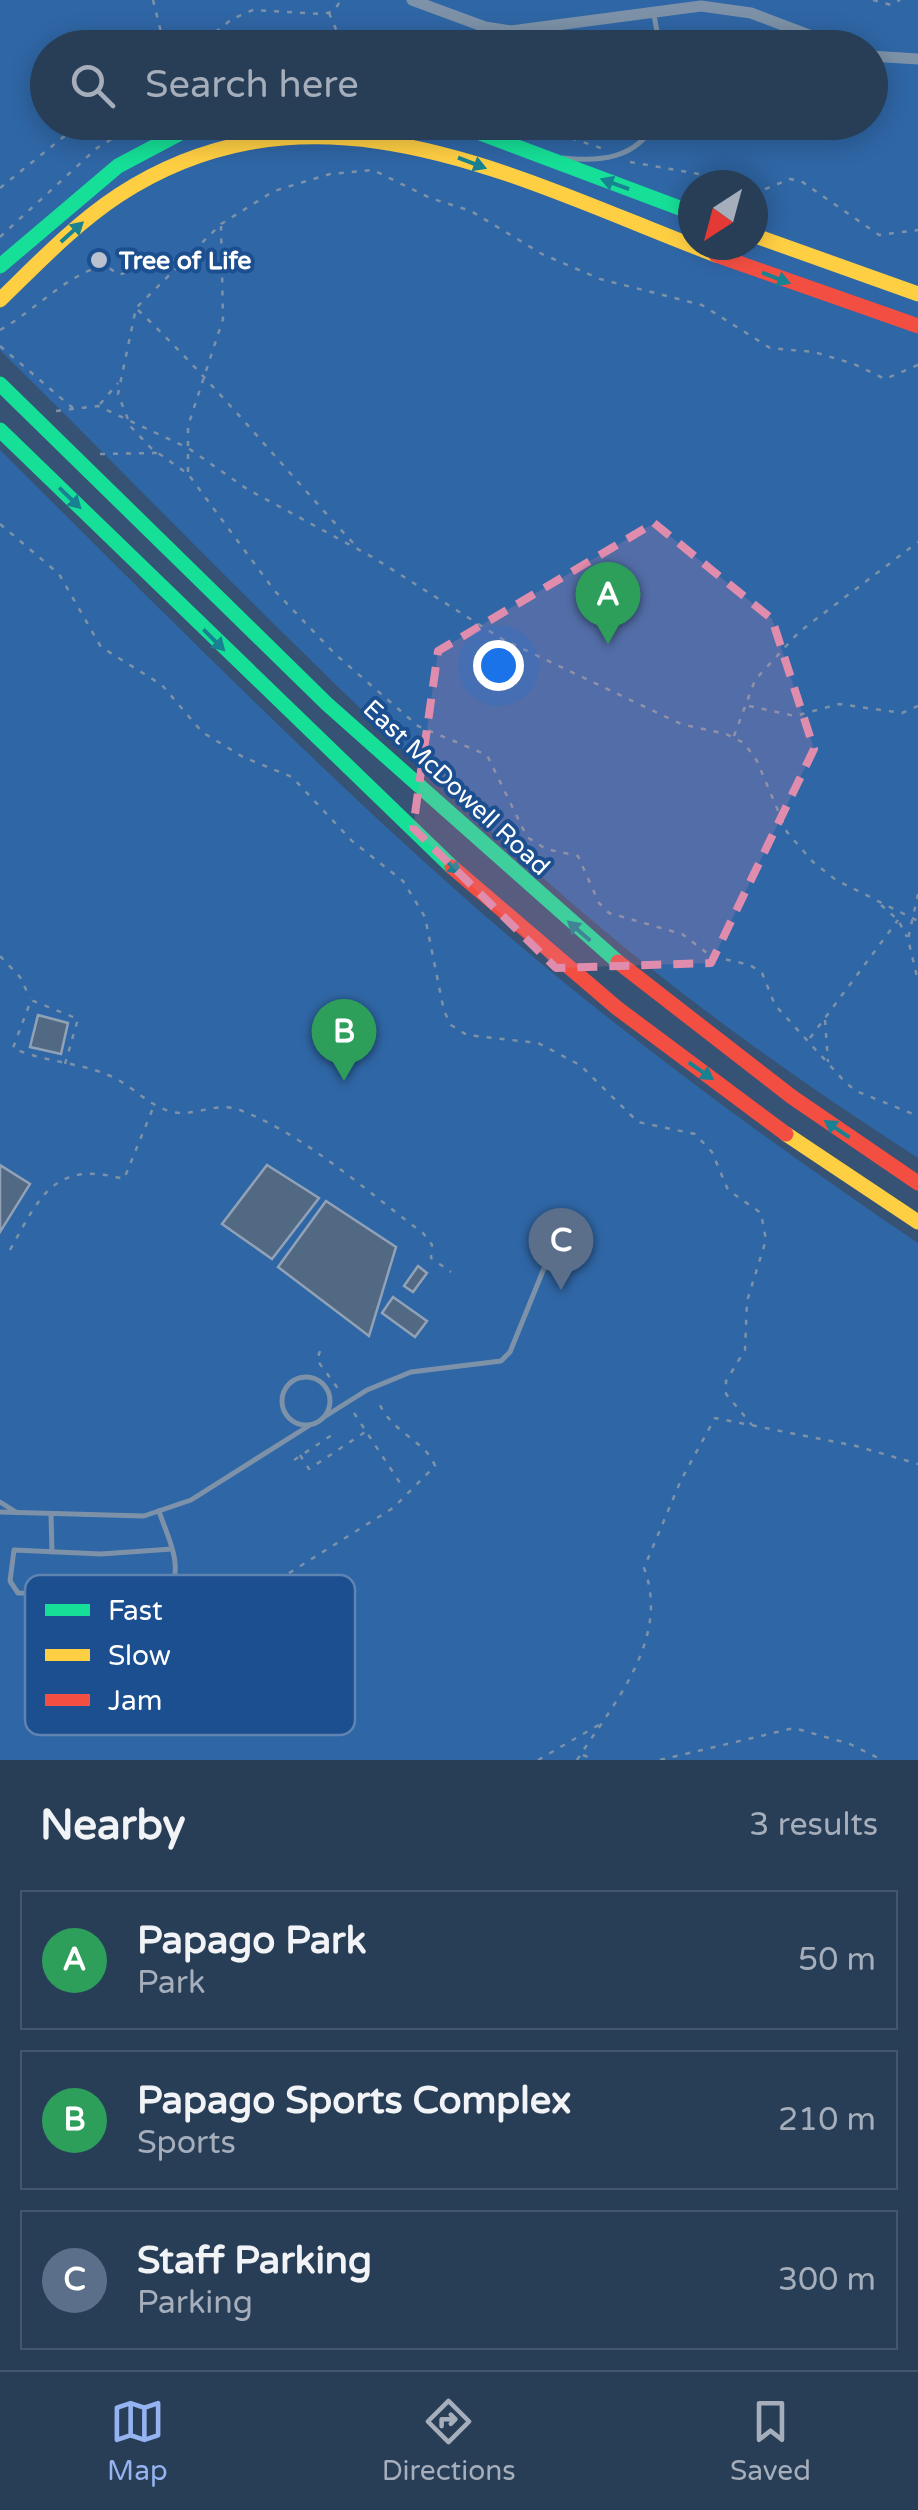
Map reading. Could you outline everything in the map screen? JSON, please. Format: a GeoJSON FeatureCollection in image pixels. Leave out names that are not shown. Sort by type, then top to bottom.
{"type":"FeatureCollection","features":[{"type":"Feature","properties":{"kind":"main road"},"geometry":{"type":"LineString","coordinates":[[0,266],[109,168],[165,140]]}},
{"type":"Feature","properties":{"kind":"main road"},"geometry":{"type":"LineString","coordinates":[[0,300],[96,211],[169,166],[233,144],[269,140]]}},
{"type":"Feature","properties":{"kind":"main road"},"geometry":{"type":"LineString","coordinates":[[394,140],[449,154],[860,310],[918,326]]}},
{"type":"Feature","properties":{"kind":"main road"},"geometry":{"type":"LineString","coordinates":[[499,140],[678,207]]}},
{"type":"Feature","properties":{"kind":"main road"},"geometry":{"type":"LineString","coordinates":[[768,240],[918,294]]}},
{"type":"Feature","properties":{"kind":"main road","name":"East McDowell Road"},"geometry":{"type":"LineString","coordinates":[[0,384],[372,745],[534,893],[718,1045],[918,1184]]}},
{"type":"Feature","properties":{"kind":"main road"},"geometry":{"type":"LineString","coordinates":[[0,430],[245,670],[492,902],[680,1056],[918,1222]]}},
{"type":"Feature","properties":{"kind":"street"},"geometry":{"type":"LineString","coordinates":[[412,0],[485,27],[505,30]]}},
{"type":"Feature","properties":{"kind":"street"},"geometry":{"type":"LineString","coordinates":[[519,30],[702,3],[751,13],[796,30]]}},
{"type":"Feature","properties":{"kind":"street"},"geometry":{"type":"LineString","coordinates":[[888,57],[918,59]]}},
{"type":"Feature","properties":{"kind":"lane"},"geometry":{"type":"LineString","coordinates":[[654,12],[657,30]]}},
{"type":"Feature","properties":{"kind":"lane"},"geometry":{"type":"LineString","coordinates":[[537,154],[603,160],[629,152],[640,140]]}},
{"type":"Feature","properties":{"kind":"lane"},"geometry":{"type":"LineString","coordinates":[[0,1512],[144,1516],[191,1500],[373,1387],[411,1372],[501,1361],[510,1352],[550,1256]]}},
{"type":"Feature","properties":{"kind":"lane"},"geometry":{"type":"LineString","coordinates":[[310,1424],[294,1422],[284,1410],[283,1394],[292,1381],[307,1376],[321,1382],[330,1403],[324,1417]]}},
{"type":"Feature","properties":{"kind":"lane"},"geometry":{"type":"LineString","coordinates":[[0,1502],[18,1514]]}},
{"type":"Feature","properties":{"kind":"lane"},"geometry":{"type":"LineString","coordinates":[[159,1511],[177,1575]]}},
{"type":"Feature","properties":{"kind":"lane"},"geometry":{"type":"LineString","coordinates":[[52,1515],[52,1552]]}},
{"type":"Feature","properties":{"kind":"lane"},"geometry":{"type":"LineString","coordinates":[[25,1593],[18,1593],[10,1581],[14,1550],[172,1549]]}},
{"type":"Feature","properties":{"kind":"path"},"geometry":{"type":"LineString","coordinates":[[153,0],[160,30]]}},
{"type":"Feature","properties":{"kind":"path"},"geometry":{"type":"LineString","coordinates":[[218,30],[254,10],[329,13],[341,0]]}},
{"type":"Feature","properties":{"kind":"path"},"geometry":{"type":"LineString","coordinates":[[873,0],[891,5],[900,0]]}},
{"type":"Feature","properties":{"kind":"path"},"geometry":{"type":"LineString","coordinates":[[329,13],[336,30]]}},
{"type":"Feature","properties":{"kind":"path"},"geometry":{"type":"LineString","coordinates":[[0,188],[60,140]]}},
{"type":"Feature","properties":{"kind":"path"},"geometry":{"type":"LineString","coordinates":[[0,237],[111,140]]}},
{"type":"Feature","properties":{"kind":"path"},"geometry":{"type":"LineString","coordinates":[[570,140],[613,150]]}},
{"type":"Feature","properties":{"kind":"path"},"geometry":{"type":"LineString","coordinates":[[628,160],[679,170]]}},
{"type":"Feature","properties":{"kind":"path"},"geometry":{"type":"LineString","coordinates":[[918,365],[885,379],[854,364],[814,352],[770,348],[702,304],[600,278],[542,254],[471,211],[430,198],[372,170],[330,174],[274,192],[221,224],[136,308],[118,394],[125,419],[158,453],[188,474],[274,590],[335,654],[418,726],[487,755],[527,837],[546,849],[578,856],[604,909],[616,917],[682,934],[711,956],[750,965],[762,973],[775,1005],[856,1091],[918,1116]]}},
{"type":"Feature","properties":{"kind":"path"},"geometry":{"type":"LineString","coordinates":[[768,188],[790,180],[801,181],[879,235],[918,230]]}},
{"type":"Feature","properties":{"kind":"path"},"geometry":{"type":"LineString","coordinates":[[188,474],[188,426],[224,319],[221,224]]}},
{"type":"Feature","properties":{"kind":"path"},"geometry":{"type":"LineString","coordinates":[[0,330],[40,308],[78,272],[106,265],[119,275],[162,259],[186,262]]}},
{"type":"Feature","properties":{"kind":"path"},"geometry":{"type":"LineString","coordinates":[[136,308],[205,373],[269,453],[361,551]]}},
{"type":"Feature","properties":{"kind":"path"},"geometry":{"type":"LineString","coordinates":[[0,346],[76,411]]}},
{"type":"Feature","properties":{"kind":"path"},"geometry":{"type":"LineString","coordinates":[[56,411],[98,406],[121,378]]}},
{"type":"Feature","properties":{"kind":"path"},"geometry":{"type":"LineString","coordinates":[[98,406],[188,448],[247,489],[361,551],[502,640],[681,724],[734,738],[757,761],[773,806],[800,847],[836,880],[918,920]]}},
{"type":"Feature","properties":{"kind":"path"},"geometry":{"type":"LineString","coordinates":[[100,454],[158,453]]}},
{"type":"Feature","properties":{"kind":"path"},"geometry":{"type":"LineString","coordinates":[[0,524],[59,574],[101,647],[162,685],[202,732],[292,778],[352,841],[403,881],[425,917],[435,950],[444,1012],[451,1025],[478,1039],[538,1043],[596,1076],[611,1098],[638,1122],[688,1131],[707,1144],[728,1190],[760,1213],[766,1224],[762,1258],[746,1301],[745,1350],[726,1381],[726,1394],[752,1425]]}},
{"type":"Feature","properties":{"kind":"path"},"geometry":{"type":"LineString","coordinates":[[734,738],[755,680],[799,632],[918,542]]}},
{"type":"Feature","properties":{"kind":"path"},"geometry":{"type":"LineString","coordinates":[[747,706],[796,716],[839,704],[902,713],[918,706]]}},
{"type":"Feature","properties":{"kind":"path"},"geometry":{"type":"LineString","coordinates":[[908,939],[918,894]]}},
{"type":"Feature","properties":{"kind":"path"},"geometry":{"type":"LineString","coordinates":[[876,901],[898,920],[908,939],[918,981]]}},
{"type":"Feature","properties":{"kind":"path"},"geometry":{"type":"LineString","coordinates":[[809,1039],[898,920]]}},
{"type":"Feature","properties":{"kind":"path"},"geometry":{"type":"LineString","coordinates":[[0,956],[20,977],[31,1000],[78,1019],[65,1064]]}},
{"type":"Feature","properties":{"kind":"path"},"geometry":{"type":"LineString","coordinates":[[31,1000],[13,1048],[106,1074],[154,1107],[180,1113],[205,1106],[234,1108],[275,1124],[423,1233],[432,1245],[431,1258],[451,1272]]}},
{"type":"Feature","properties":{"kind":"path"},"geometry":{"type":"LineString","coordinates":[[826,1017],[828,1063]]}},
{"type":"Feature","properties":{"kind":"path"},"geometry":{"type":"LineString","coordinates":[[10,1250],[37,1202],[59,1180],[90,1173],[124,1179],[154,1107]]}},
{"type":"Feature","properties":{"kind":"path"},"geometry":{"type":"LineString","coordinates":[[320,1351],[317,1360],[339,1390]]}},
{"type":"Feature","properties":{"kind":"path"},"geometry":{"type":"LineString","coordinates":[[286,1575],[393,1508],[436,1466],[430,1451],[397,1430],[380,1406],[373,1387]]}},
{"type":"Feature","properties":{"kind":"path"},"geometry":{"type":"LineString","coordinates":[[354,1414],[402,1486]]}},
{"type":"Feature","properties":{"kind":"path"},"geometry":{"type":"LineString","coordinates":[[576,1760],[604,1722],[641,1656],[654,1594],[644,1568],[681,1480],[715,1418],[856,1446],[918,1464]]}},
{"type":"Feature","properties":{"kind":"path"},"geometry":{"type":"LineString","coordinates":[[300,1456],[310,1469],[366,1431]]}},
{"type":"Feature","properties":{"kind":"path"},"geometry":{"type":"LineString","coordinates":[[294,1460],[334,1433]]}},
{"type":"Feature","properties":{"kind":"path"},"geometry":{"type":"LineString","coordinates":[[329,1436],[338,1450]]}},
{"type":"Feature","properties":{"kind":"path"},"geometry":{"type":"LineString","coordinates":[[315,1446],[324,1459]]}},
{"type":"Feature","properties":{"kind":"path"},"geometry":{"type":"LineString","coordinates":[[538,1760],[604,1722]]}},
{"type":"Feature","properties":{"kind":"path"},"geometry":{"type":"LineString","coordinates":[[660,1760],[794,1728],[850,1744],[882,1760]]}},
{"type":"Feature","properties":{"kind":"path"},"geometry":{"type":"LineString","coordinates":[[580,1754],[595,1760]]}},
{"type":"Feature","properties":{"kind":"highlighted area"},"geometry":{"type":"Polygon","coordinates":[[[654,523],[772,619],[814,749],[711,963],[556,968],[413,828],[438,651],[654,523]]]}},
{"type":"Feature","properties":{"kind":"shaded area"},"geometry":{"type":"Polygon","coordinates":[[[0,0],[918,0],[918,1158],[793,1074],[633,954],[440,785],[0,350],[0,0]]]}},
{"type":"Feature","properties":{"kind":"shaded area"},"geometry":{"type":"Polygon","coordinates":[[[0,450],[272,719],[497,926],[673,1068],[918,1243],[918,1760],[0,1760],[0,450]]]}},
{"type":"Feature","properties":{"kind":"building"},"geometry":{"type":"Polygon","coordinates":[[[38,1015],[68,1023],[61,1054],[30,1047],[38,1015]]]}},
{"type":"Feature","properties":{"kind":"building"},"geometry":{"type":"Polygon","coordinates":[[[0,1165],[30,1184],[0,1232],[0,1165]]]}},
{"type":"Feature","properties":{"kind":"building"},"geometry":{"type":"Polygon","coordinates":[[[267,1165],[319,1198],[272,1259],[222,1224],[267,1165]]]}},
{"type":"Feature","properties":{"kind":"building"},"geometry":{"type":"Polygon","coordinates":[[[326,1201],[396,1247],[369,1336],[278,1267],[326,1201]]]}},
{"type":"Feature","properties":{"kind":"building"},"geometry":{"type":"Polygon","coordinates":[[[418,1266],[427,1273],[413,1292],[404,1286],[418,1266]]]}},
{"type":"Feature","properties":{"kind":"building"},"geometry":{"type":"Polygon","coordinates":[[[393,1297],[427,1321],[415,1337],[382,1313],[393,1297]]]}},
{"type":"Feature","properties":{"kind":"traffic: fast"},"geometry":{"type":"LineString","coordinates":[[0,266],[118,166],[167,140]]}},
{"type":"Feature","properties":{"kind":"traffic: fast"},"geometry":{"type":"LineString","coordinates":[[499,140],[678,207]]}},
{"type":"Feature","properties":{"kind":"traffic: fast"},"geometry":{"type":"LineString","coordinates":[[0,384],[327,704],[618,962]]}},
{"type":"Feature","properties":{"kind":"traffic: fast"},"geometry":{"type":"LineString","coordinates":[[0,430],[452,867]]}},
{"type":"Feature","properties":{"kind":"traffic: slow"},"geometry":{"type":"LineString","coordinates":[[0,300],[72,231],[119,195],[194,158],[269,140]]}},
{"type":"Feature","properties":{"kind":"traffic: slow"},"geometry":{"type":"LineString","coordinates":[[358,140],[419,149],[494,169],[678,240]]}},
{"type":"Feature","properties":{"kind":"traffic: slow"},"geometry":{"type":"LineString","coordinates":[[768,240],[918,294]]}},
{"type":"Feature","properties":{"kind":"traffic: slow"},"geometry":{"type":"LineString","coordinates":[[786,1134],[918,1222]]}},
{"type":"Feature","properties":{"kind":"traffic: jam"},"geometry":{"type":"LineString","coordinates":[[730,260],[918,326]]}},
{"type":"Feature","properties":{"kind":"traffic: jam"},"geometry":{"type":"LineString","coordinates":[[452,867],[617,1008],[786,1134]]}},
{"type":"Feature","properties":{"kind":"traffic: jam"},"geometry":{"type":"LineString","coordinates":[[618,962],[792,1097],[918,1183]]}},
{"type":"Feature","properties":{"kind":"place","name":"Tree of Life"},"geometry":{"type":"Point","coordinates":[99,260]}},
{"type":"Feature","properties":{"kind":"place","name":"Papago Park"},"geometry":{"type":"Point","coordinates":[608,644]}},
{"type":"Feature","properties":{"kind":"place","name":"Papago Sports Complex"},"geometry":{"type":"Point","coordinates":[344,1081]}},
{"type":"Feature","properties":{"kind":"place","name":"Staff Parking"},"geometry":{"type":"Point","coordinates":[561,1290]}}]}
